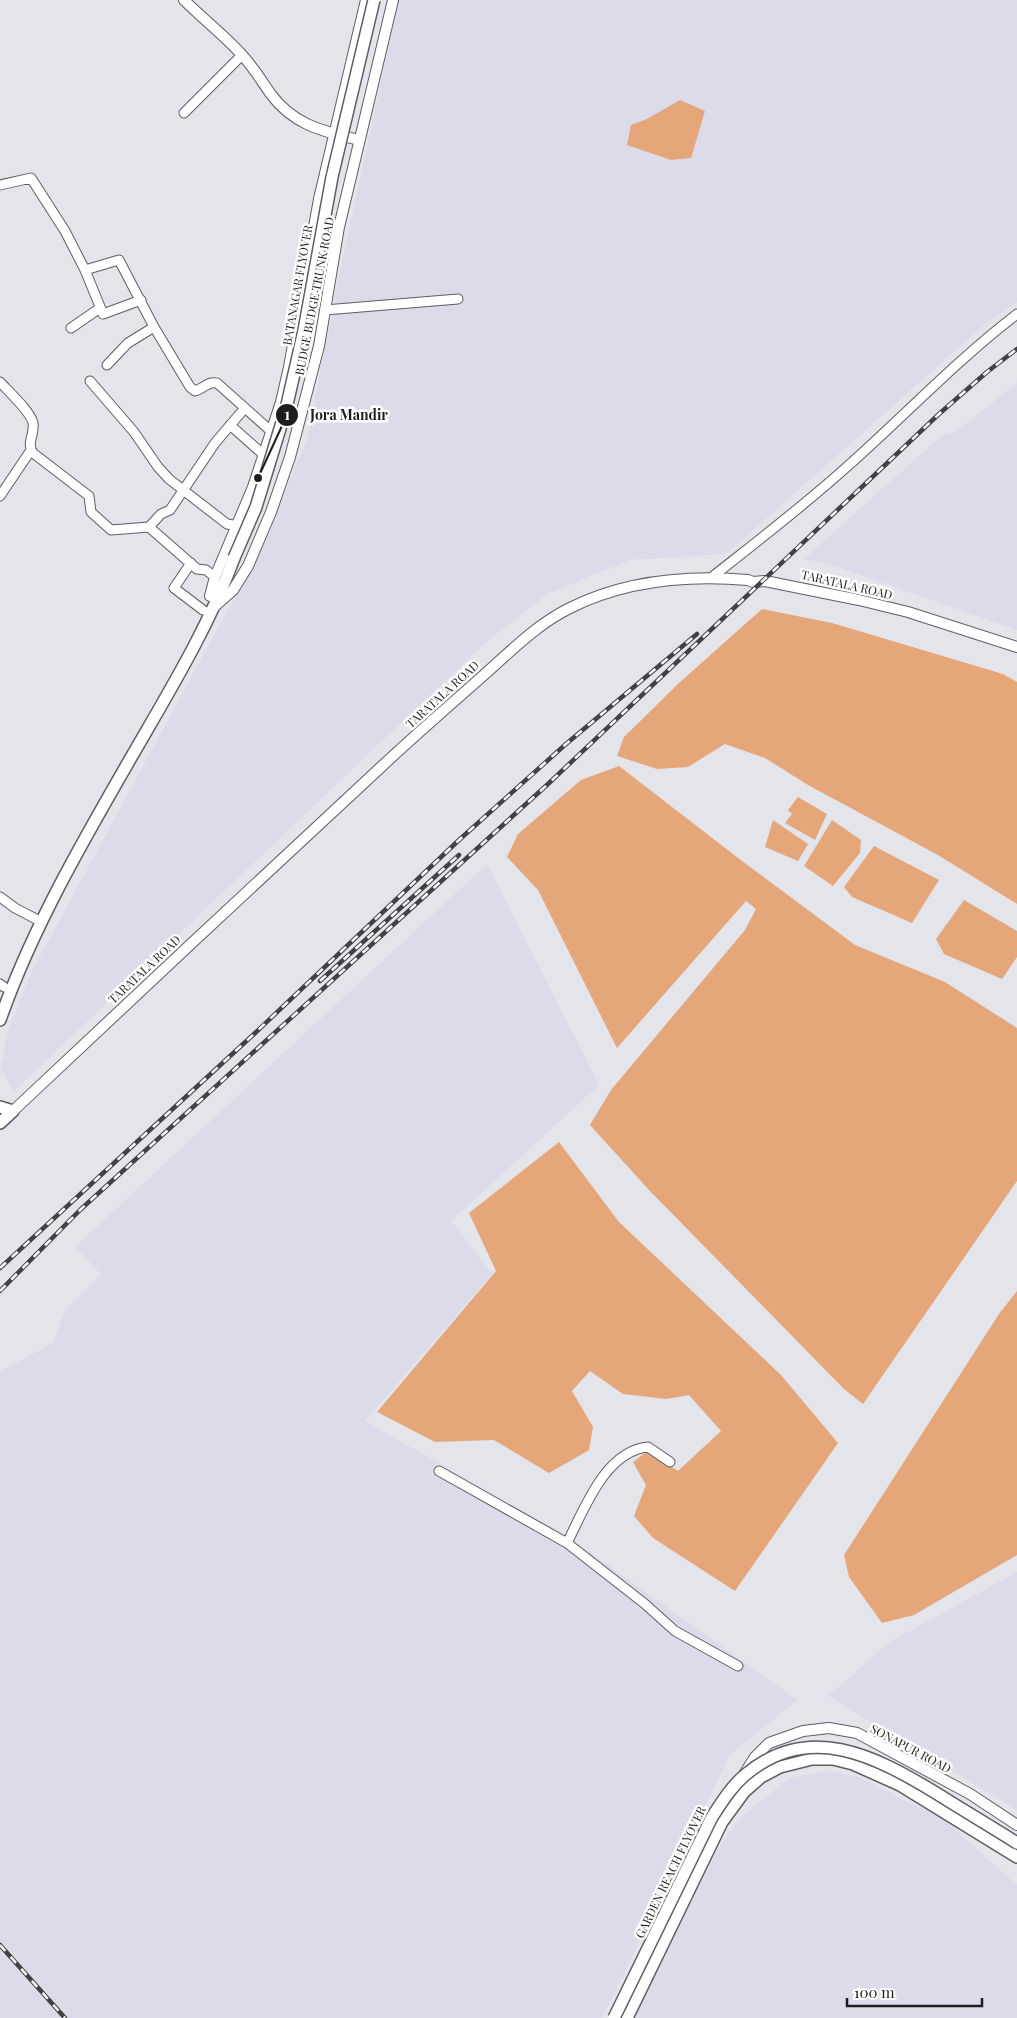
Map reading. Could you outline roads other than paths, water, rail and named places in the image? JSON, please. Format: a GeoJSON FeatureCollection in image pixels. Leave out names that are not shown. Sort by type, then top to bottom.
{"type":"FeatureCollection","features":[{"type":"Feature","properties":{"kind":"main road","name":"BATANAGAR FLYOVER"},"geometry":{"type":"LineString","coordinates":[[232,564],[256,507],[286,409],[304,330],[332,177],[374,0]]}},
{"type":"Feature","properties":{"kind":"main road"},"geometry":{"type":"LineString","coordinates":[[0,1020],[11,988],[47,912],[95,820],[169,691],[208,609],[210,596],[232,564]]}},
{"type":"Feature","properties":{"kind":"main road"},"geometry":{"type":"LineString","coordinates":[[0,999],[2,986],[86,825],[232,564]]}},
{"type":"Feature","properties":{"kind":"main road"},"geometry":{"type":"LineString","coordinates":[[0,1106],[13,1111]]}},
{"type":"Feature","properties":{"kind":"main road","name":"TARATALA ROAD"},"geometry":{"type":"LineString","coordinates":[[0,1123],[13,1111]]}},
{"type":"Feature","properties":{"kind":"main road","name":"GARDEN REACH FLYOVER"},"geometry":{"type":"LineString","coordinates":[[616,2018],[712,1816],[727,1794],[744,1776],[776,1756],[799,1749],[823,1747],[857,1752],[906,1775],[1017,1843]]}},
{"type":"Feature","properties":{"kind":"main road","name":"GARDEN REACH FLYOVER"},"geometry":{"type":"LineString","coordinates":[[627,2018],[722,1822],[736,1801],[752,1784],[780,1766],[812,1759],[833,1759],[853,1764],[900,1785],[1017,1857]]}},
{"type":"Feature","properties":{"kind":"street"},"geometry":{"type":"LineString","coordinates":[[184,0],[242,54],[287,113],[298,121],[333,134],[359,140]]}},
{"type":"Feature","properties":{"kind":"street","name":"BUDGE BUDGE TRUNK ROAD"},"geometry":{"type":"LineString","coordinates":[[210,596],[215,577],[238,526],[273,433],[289,367],[319,199],[366,0]]}},
{"type":"Feature","properties":{"kind":"street","name":"BUDGE BUDGE TRUNK ROAD"},"geometry":{"type":"LineString","coordinates":[[208,609],[233,590],[243,574],[261,538],[282,483],[304,409],[319,346],[339,227],[393,0]]}},
{"type":"Feature","properties":{"kind":"street"},"geometry":{"type":"LineString","coordinates":[[184,113],[242,54]]}},
{"type":"Feature","properties":{"kind":"street"},"geometry":{"type":"LineString","coordinates":[[0,185],[31,178],[60,223],[85,270],[103,314],[141,300]]}},
{"type":"Feature","properties":{"kind":"street"},"geometry":{"type":"LineString","coordinates":[[85,270],[119,260],[154,327],[192,390],[198,390],[210,383],[218,383],[244,409],[273,433]]}},
{"type":"Feature","properties":{"kind":"street"},"geometry":{"type":"LineString","coordinates":[[325,310],[458,299]]}},
{"type":"Feature","properties":{"kind":"street"},"geometry":{"type":"LineString","coordinates":[[71,328],[100,308]]}},
{"type":"Feature","properties":{"kind":"street"},"geometry":{"type":"LineString","coordinates":[[712,577],[779,525],[851,463],[985,339],[1017,314]]}},
{"type":"Feature","properties":{"kind":"street"},"geometry":{"type":"LineString","coordinates":[[107,365],[128,343],[154,327]]}},
{"type":"Feature","properties":{"kind":"street"},"geometry":{"type":"LineString","coordinates":[[0,382],[31,418],[33,423],[29,444],[31,450],[47,465],[89,496],[91,512],[107,528],[117,530],[149,526],[161,514],[170,510],[215,443],[244,409]]}},
{"type":"Feature","properties":{"kind":"street"},"geometry":{"type":"LineString","coordinates":[[90,382],[134,432],[163,473],[227,524],[238,526]]}},
{"type":"Feature","properties":{"kind":"street"},"geometry":{"type":"LineString","coordinates":[[230,424],[265,456]]}},
{"type":"Feature","properties":{"kind":"street"},"geometry":{"type":"LineString","coordinates":[[0,496],[31,450]]}},
{"type":"Feature","properties":{"kind":"street"},"geometry":{"type":"LineString","coordinates":[[149,526],[199,570],[206,570],[215,577]]}},
{"type":"Feature","properties":{"kind":"street"},"geometry":{"type":"LineString","coordinates":[[191,563],[174,588],[208,609]]}},
{"type":"Feature","properties":{"kind":"street","name":"TARATALA ROAD"},"geometry":{"type":"LineString","coordinates":[[13,1111],[402,748],[542,625],[586,600],[624,588],[691,578],[712,577],[753,582],[765,581],[908,612],[1017,647]]}},
{"type":"Feature","properties":{"kind":"street"},"geometry":{"type":"LineString","coordinates":[[0,897],[14,908],[36,919]]}},
{"type":"Feature","properties":{"kind":"street"},"geometry":{"type":"LineString","coordinates":[[567,1543],[609,1467],[635,1450],[648,1447],[670,1462]]}},
{"type":"Feature","properties":{"kind":"street"},"geometry":{"type":"LineString","coordinates":[[439,1471],[567,1543],[675,1631],[738,1666]]}},
{"type":"Feature","properties":{"kind":"street","name":"SONAPUR ROAD"},"geometry":{"type":"LineString","coordinates":[[616,2018],[692,1863],[755,1757],[769,1743],[804,1731],[829,1728],[857,1733],[970,1794],[1017,1825]]}},
{"type":"Feature","properties":{"kind":"railway"},"geometry":{"type":"LineString","coordinates":[[0,1291],[80,1210],[548,784],[939,414],[987,372],[1017,349]]}},
{"type":"Feature","properties":{"kind":"railway"},"geometry":{"type":"LineString","coordinates":[[0,1268],[254,1034],[459,840],[566,744],[697,634]]}},
{"type":"Feature","properties":{"kind":"railway"},"geometry":{"type":"LineString","coordinates":[[320,981],[459,855]]}},
{"type":"Feature","properties":{"kind":"railway"},"geometry":{"type":"LineString","coordinates":[[0,1945],[65,2018]]}},
{"type":"Feature","properties":{"kind":"place","name":"Jora Mandir"},"geometry":{"type":"Point","coordinates":[258,478]}}]}
